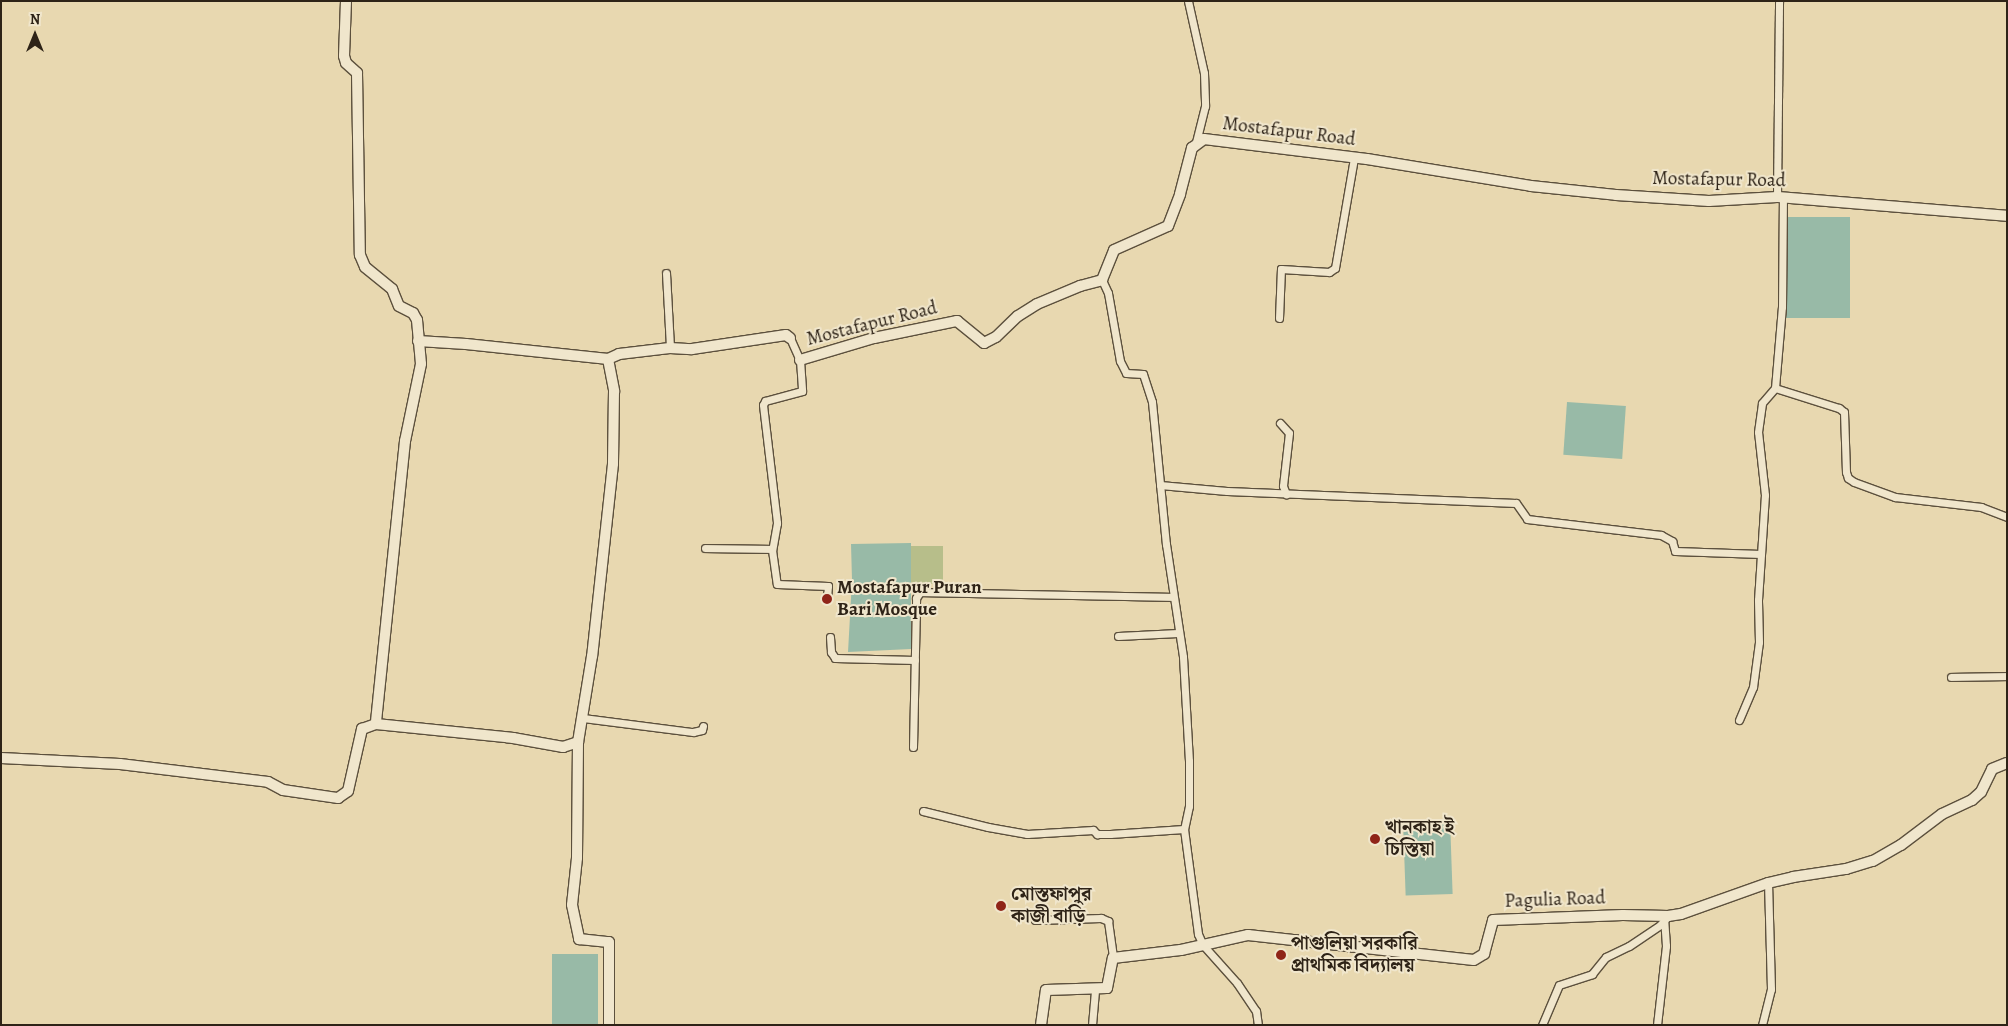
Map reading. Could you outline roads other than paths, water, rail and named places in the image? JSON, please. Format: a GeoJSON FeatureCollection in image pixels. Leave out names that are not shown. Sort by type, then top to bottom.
{"type":"FeatureCollection","features":[{"type":"Feature","properties":{"kind":"street"},"geometry":{"type":"LineString","coordinates":[[346,1],[344,56],[346,63],[358,73],[360,256],[365,267],[392,289],[399,306],[413,313],[417,320],[421,364],[405,441],[376,724]]}},
{"type":"Feature","properties":{"kind":"street"},"geometry":{"type":"LineString","coordinates":[[1188,1],[1204,73],[1205,106],[1196,143]]}},
{"type":"Feature","properties":{"kind":"street"},"geometry":{"type":"LineString","coordinates":[[1739,720],[1753,687],[1757,651],[1765,495],[1758,432],[1762,404],[1775,388],[1782,307],[1779,1]]}},
{"type":"Feature","properties":{"kind":"street","name":"Mostafapur Road"},"geometry":{"type":"LineString","coordinates":[[608,359],[619,354],[670,348],[692,349],[786,336],[790,338],[800,360],[874,338],[957,321],[984,343],[996,337],[1018,316],[1037,304],[1080,286],[1102,280],[1114,250],[1168,226],[1180,194],[1192,148],[1196,143],[1204,139],[1354,158],[1532,186],[1616,195],[1709,201],[1780,197],[2007,216]]}},
{"type":"Feature","properties":{"kind":"street"},"geometry":{"type":"LineString","coordinates":[[1279,318],[1281,269],[1329,272],[1335,268],[1354,158]]}},
{"type":"Feature","properties":{"kind":"street"},"geometry":{"type":"LineString","coordinates":[[666,273],[670,348]]}},
{"type":"Feature","properties":{"kind":"street"},"geometry":{"type":"LineString","coordinates":[[1102,280],[1108,294],[1120,361],[1126,373],[1142,374],[1152,402],[1156,461],[1173,597],[1183,657],[1189,742],[1189,806],[1184,829],[1198,934],[1203,945],[1237,983],[1256,1011],[1258,1025]]}},
{"type":"Feature","properties":{"kind":"street"},"geometry":{"type":"LineString","coordinates":[[418,341],[466,344],[608,359],[614,391],[613,464],[592,656],[578,742],[577,858],[572,905],[579,939],[609,942],[609,1025]]}},
{"type":"Feature","properties":{"kind":"street"},"geometry":{"type":"LineString","coordinates":[[800,360],[802,391],[766,401],[763,405],[777,523],[772,549],[778,584],[828,586],[827,598]]}},
{"type":"Feature","properties":{"kind":"street"},"geometry":{"type":"LineString","coordinates":[[1775,388],[1839,408],[1844,412],[1846,472],[1848,478],[1854,482],[1894,497],[1981,507],[2007,517]]}},
{"type":"Feature","properties":{"kind":"street"},"geometry":{"type":"LineString","coordinates":[[1280,423],[1289,433],[1284,486],[1286,494]]}},
{"type":"Feature","properties":{"kind":"street"},"geometry":{"type":"LineString","coordinates":[[1160,485],[1286,494],[1516,503],[1527,519],[1661,535],[1672,541],[1675,551],[1761,554]]}},
{"type":"Feature","properties":{"kind":"street"},"geometry":{"type":"LineString","coordinates":[[704,548],[772,549]]}},
{"type":"Feature","properties":{"kind":"street"},"geometry":{"type":"LineString","coordinates":[[912,747],[916,598],[920,592],[1173,597]]}},
{"type":"Feature","properties":{"kind":"street"},"geometry":{"type":"LineString","coordinates":[[1118,636],[1178,633]]}},
{"type":"Feature","properties":{"kind":"street"},"geometry":{"type":"LineString","coordinates":[[830,637],[830,652],[835,658],[914,660]]}},
{"type":"Feature","properties":{"kind":"street"},"geometry":{"type":"LineString","coordinates":[[1951,677],[2007,676]]}},
{"type":"Feature","properties":{"kind":"street"},"geometry":{"type":"LineString","coordinates":[[583,718],[693,732],[702,730],[703,726]]}},
{"type":"Feature","properties":{"kind":"street"},"geometry":{"type":"LineString","coordinates":[[1,758],[120,764],[268,782],[283,790],[338,798],[348,791],[362,729],[376,724],[513,738],[564,747],[578,742]]}},
{"type":"Feature","properties":{"kind":"street","name":"Pagulia Road"},"geometry":{"type":"LineString","coordinates":[[1203,945],[1248,935],[1474,960],[1484,954],[1493,920],[1623,915],[1666,918],[1701,908],[1730,895],[1793,876],[1846,869],[1873,861],[1901,845],[1942,814],[1972,800],[1981,792],[1992,769],[2007,763]]}},
{"type":"Feature","properties":{"kind":"street"},"geometry":{"type":"LineString","coordinates":[[923,812],[988,828],[1028,834],[1093,830],[1097,834],[1110,834],[1184,829]]}},
{"type":"Feature","properties":{"kind":"street"},"geometry":{"type":"LineString","coordinates":[[1762,1025],[1771,989],[1768,883]]}},
{"type":"Feature","properties":{"kind":"street"},"geometry":{"type":"LineString","coordinates":[[1035,920],[1101,918],[1108,921],[1113,958],[1107,988],[1094,990],[1046,990],[1041,1025]]}},
{"type":"Feature","properties":{"kind":"street"},"geometry":{"type":"LineString","coordinates":[[1657,1025],[1666,946],[1666,918]]}},
{"type":"Feature","properties":{"kind":"street","name":"Pagulia Road"},"geometry":{"type":"LineString","coordinates":[[1542,1025],[1559,984],[1592,974],[1606,956],[1629,946],[1666,918]]}},
{"type":"Feature","properties":{"kind":"street"},"geometry":{"type":"LineString","coordinates":[[1113,958],[1181,950],[1203,945]]}},
{"type":"Feature","properties":{"kind":"street"},"geometry":{"type":"LineString","coordinates":[[1092,1025],[1094,990]]}},
{"type":"Feature","properties":{"kind":"place","name":"Mostafapur Puran Bari Mosque"},"geometry":{"type":"Point","coordinates":[827,599]}},
{"type":"Feature","properties":{"kind":"place","name":"খানকাহ ই চিস্তিয়া"},"geometry":{"type":"Point","coordinates":[1375,839]}},
{"type":"Feature","properties":{"kind":"place","name":"মোস্তফাপুর কাজী বাড়ি"},"geometry":{"type":"Point","coordinates":[1001,906]}},
{"type":"Feature","properties":{"kind":"place","name":"পাগুলিয়া সরকারি প্রাথমিক বিদ্যালয়"},"geometry":{"type":"Point","coordinates":[1281,955]}}]}
